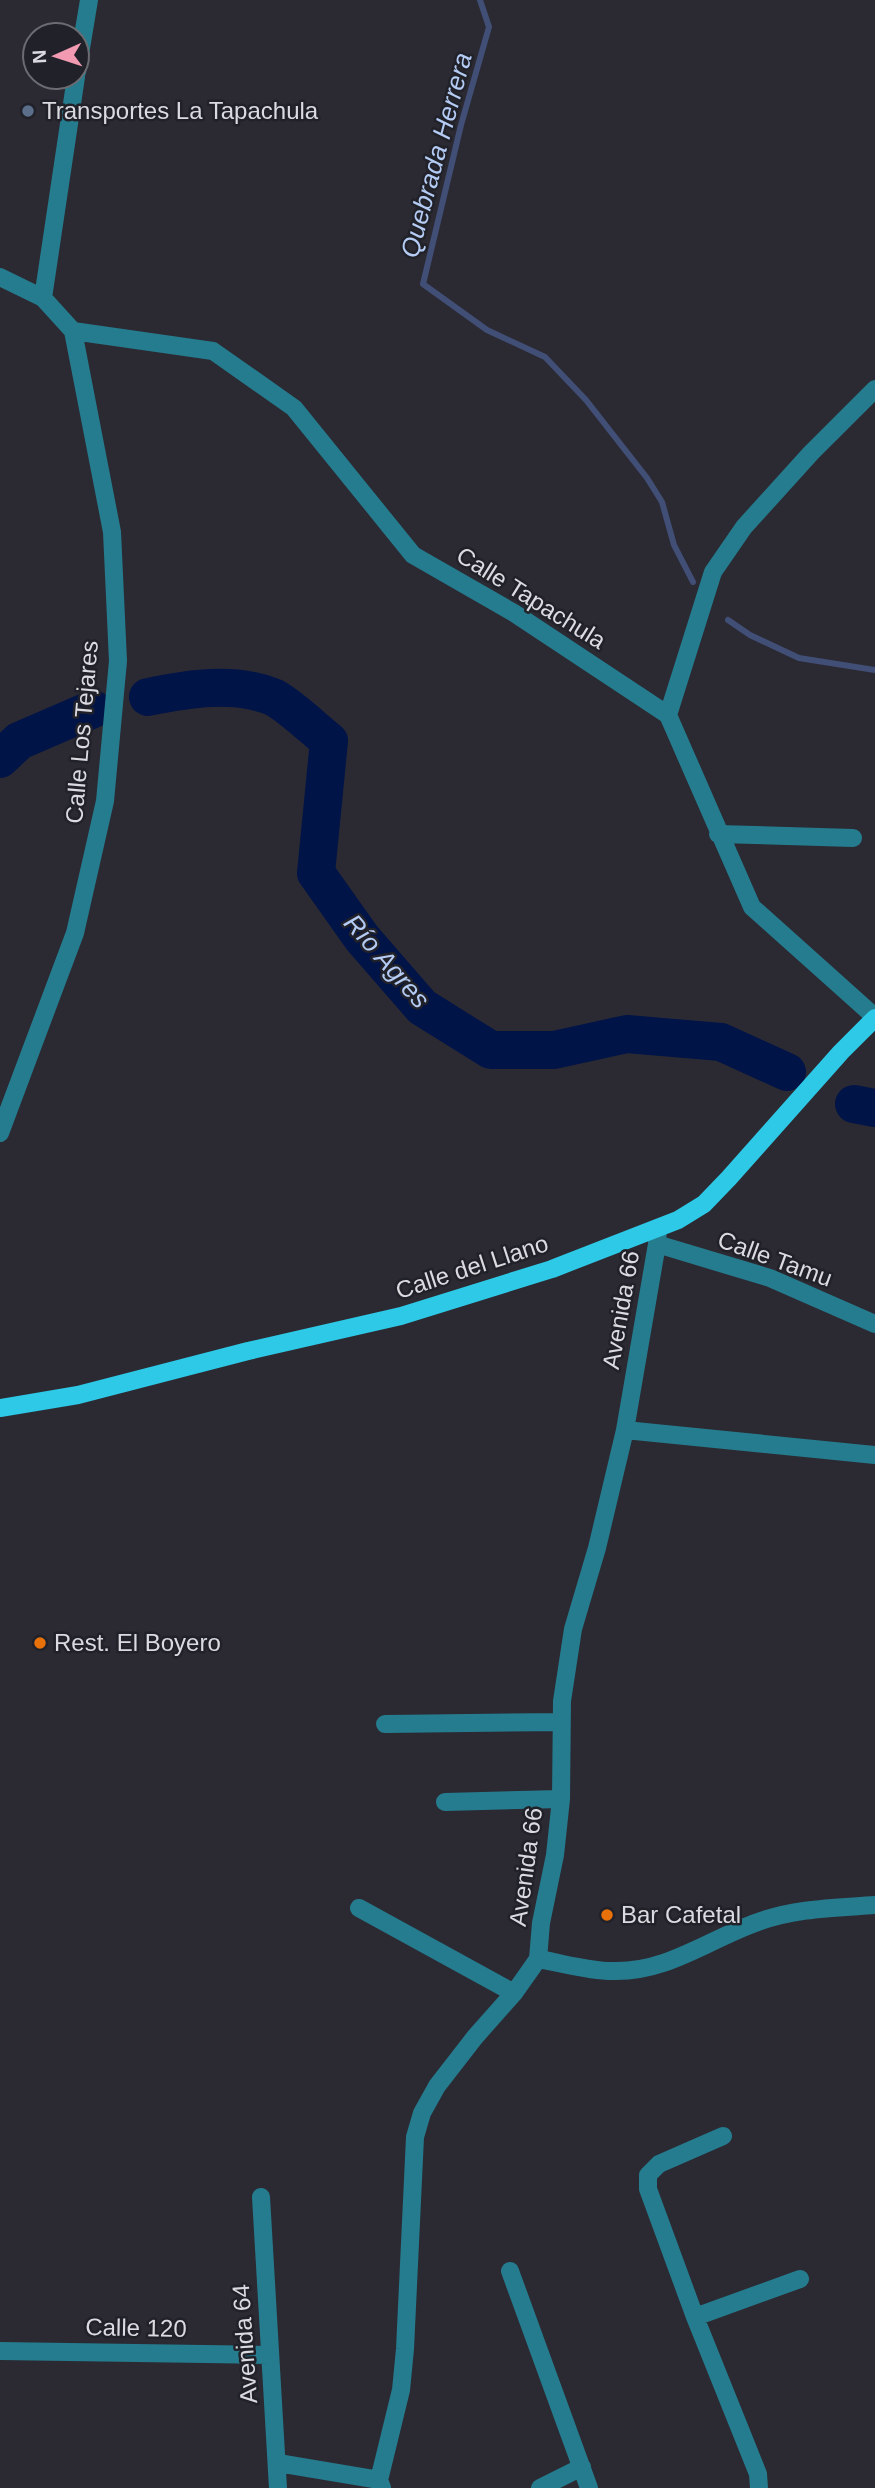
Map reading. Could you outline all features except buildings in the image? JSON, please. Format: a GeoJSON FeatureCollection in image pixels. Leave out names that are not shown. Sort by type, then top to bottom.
{"type":"FeatureCollection","features":[{"type":"Feature","properties":{"kind":"main road","name":"Calle del Llano"},"geometry":{"type":"LineString","coordinates":[[0,1408],[78,1395],[248,1351],[401,1316],[657,1236],[704,1204],[875,1018]]}},
{"type":"Feature","properties":{"kind":"street"},"geometry":{"type":"LineString","coordinates":[[86,21],[89,0]]}},
{"type":"Feature","properties":{"kind":"street"},"geometry":{"type":"LineString","coordinates":[[43,298],[75,91]]}},
{"type":"Feature","properties":{"kind":"street"},"geometry":{"type":"LineString","coordinates":[[0,277],[43,298],[73,331]]}},
{"type":"Feature","properties":{"kind":"street","name":"Calle Tapachula"},"geometry":{"type":"LineString","coordinates":[[73,331],[214,351],[294,408],[413,555],[514,612],[668,715]]}},
{"type":"Feature","properties":{"kind":"street","name":"Calle Los Tejares"},"geometry":{"type":"LineString","coordinates":[[0,1133],[75,933],[107,788],[118,661],[112,532],[73,331]]}},
{"type":"Feature","properties":{"kind":"street"},"geometry":{"type":"LineString","coordinates":[[875,389],[811,453],[744,527],[713,572],[668,715],[752,907],[875,1018]]}},
{"type":"Feature","properties":{"kind":"street"},"geometry":{"type":"LineString","coordinates":[[718,834],[853,838]]}},
{"type":"Feature","properties":{"kind":"street","name":"Calle Tamu"},"geometry":{"type":"LineString","coordinates":[[657,1236],[770,1278],[875,1324]]}},
{"type":"Feature","properties":{"kind":"street","name":"Avenida 66"},"geometry":{"type":"LineString","coordinates":[[380,2484],[401,2390],[415,2137],[422,2113],[444,2076],[514,1993],[538,1959],[541,1923],[555,1855],[561,1799],[561,1722],[573,1629],[597,1548],[625,1430],[657,1236]]}},
{"type":"Feature","properties":{"kind":"street"},"geometry":{"type":"LineString","coordinates":[[625,1430],[875,1455]]}},
{"type":"Feature","properties":{"kind":"street"},"geometry":{"type":"LineString","coordinates":[[385,1724],[561,1722]]}},
{"type":"Feature","properties":{"kind":"street"},"geometry":{"type":"LineString","coordinates":[[445,1802],[561,1799]]}},
{"type":"Feature","properties":{"kind":"street"},"geometry":{"type":"LineString","coordinates":[[538,1959],[612,1972],[651,1967],[681,1958],[757,1922],[791,1912],[875,1905]]}},
{"type":"Feature","properties":{"kind":"street"},"geometry":{"type":"LineString","coordinates":[[359,1908],[514,1993]]}},
{"type":"Feature","properties":{"kind":"street"},"geometry":{"type":"LineString","coordinates":[[723,2136],[659,2164],[648,2175],[648,2189],[695,2317],[758,2474],[759,2488]]}},
{"type":"Feature","properties":{"kind":"street","name":"Avenida 64"},"geometry":{"type":"LineString","coordinates":[[261,2197],[278,2488]]}},
{"type":"Feature","properties":{"kind":"street"},"geometry":{"type":"LineString","coordinates":[[510,2271],[589,2488]]}},
{"type":"Feature","properties":{"kind":"street"},"geometry":{"type":"LineString","coordinates":[[695,2317],[800,2279]]}},
{"type":"Feature","properties":{"kind":"street","name":"Calle 120"},"geometry":{"type":"LineString","coordinates":[[0,2351],[270,2355]]}},
{"type":"Feature","properties":{"kind":"street"},"geometry":{"type":"LineString","coordinates":[[278,2463],[380,2484]]}},
{"type":"Feature","properties":{"kind":"street"},"geometry":{"type":"LineString","coordinates":[[540,2488],[582,2467]]}},
{"type":"Feature","properties":{"kind":"waterway","name":"Quebrada Herrera"},"geometry":{"type":"LineString","coordinates":[[480,0],[489,27],[461,125],[423,284],[487,330],[545,357],[586,400],[647,478],[662,502],[674,545],[693,582]]}},
{"type":"Feature","properties":{"kind":"waterway","name":"Quebrada Herrera"},"geometry":{"type":"LineString","coordinates":[[728,620],[750,635],[799,658],[875,670]]}},
{"type":"Feature","properties":{"kind":"waterway","name":"Río Agres"},"geometry":{"type":"LineString","coordinates":[[148,697],[210,688],[258,692],[286,705],[329,741],[316,873],[362,938],[422,1007],[491,1050],[554,1050],[627,1034],[721,1042],[787,1072]]}},
{"type":"Feature","properties":{"kind":"waterway","name":"Río Agres"},"geometry":{"type":"LineString","coordinates":[[0,759],[19,741],[93,709]]}},
{"type":"Feature","properties":{"kind":"waterway","name":"Río Agres"},"geometry":{"type":"LineString","coordinates":[[854,1104],[875,1108]]}},
{"type":"Feature","properties":{"kind":"place","name":"Transportes La Tapachula"},"geometry":{"type":"Point","coordinates":[28,111]}},
{"type":"Feature","properties":{"kind":"place","name":"Rest. El Boyero"},"geometry":{"type":"Point","coordinates":[40,1643]}},
{"type":"Feature","properties":{"kind":"place","name":"Bar Cafetal"},"geometry":{"type":"Point","coordinates":[607,1915]}}]}
